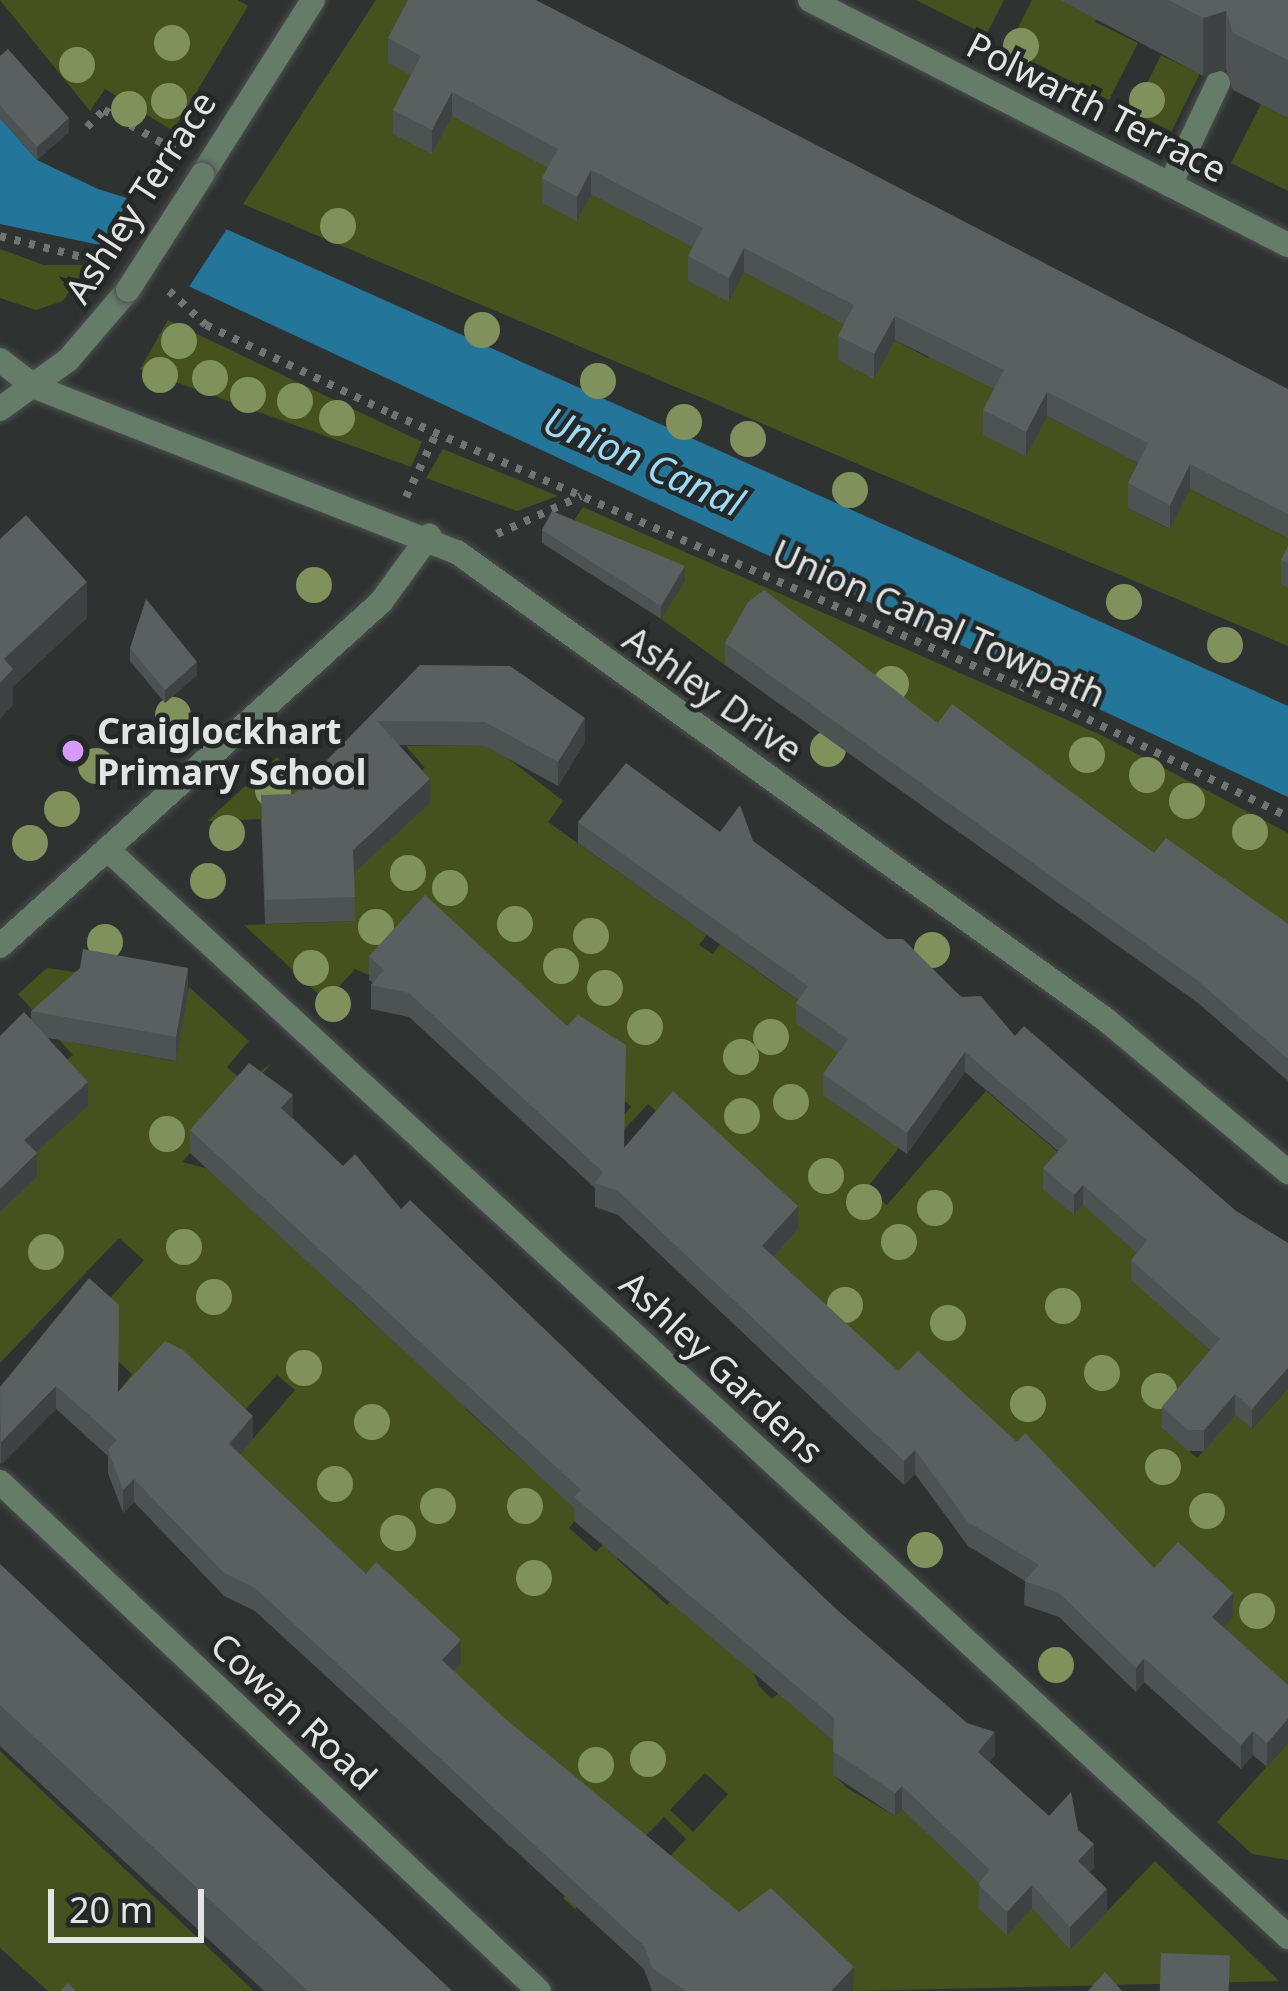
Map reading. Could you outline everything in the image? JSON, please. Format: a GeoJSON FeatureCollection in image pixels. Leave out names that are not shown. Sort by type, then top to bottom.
{"type":"FeatureCollection","features":[{"type":"Feature","properties":{"kind":"street","name":"Ashley Terrace"},"geometry":{"type":"LineString","coordinates":[[0,409],[35,387],[128,290],[313,0]]}},
{"type":"Feature","properties":{"kind":"street","name":"Polwarth Terrace"},"geometry":{"type":"LineString","coordinates":[[809,0],[1288,245]]}},
{"type":"Feature","properties":{"kind":"street"},"geometry":{"type":"LineString","coordinates":[[1170,185],[1218,83]]}},
{"type":"Feature","properties":{"kind":"street","name":"Ashley Drive"},"geometry":{"type":"LineString","coordinates":[[0,360],[35,387],[394,522],[457,552],[1086,1004],[1288,1172]]}},
{"type":"Feature","properties":{"kind":"street"},"geometry":{"type":"LineString","coordinates":[[0,946],[381,602],[429,536]]}},
{"type":"Feature","properties":{"kind":"street","name":"Ashley Gardens"},"geometry":{"type":"LineString","coordinates":[[107,849],[1288,1937]]}},
{"type":"Feature","properties":{"kind":"street","name":"Cowan Road"},"geometry":{"type":"LineString","coordinates":[[0,1483],[539,1991]]}},
{"type":"Feature","properties":{"kind":"path"},"geometry":{"type":"LineString","coordinates":[[87,127],[104,110],[203,172]]}},
{"type":"Feature","properties":{"kind":"path"},"geometry":{"type":"LineString","coordinates":[[0,236],[88,256]]}},
{"type":"Feature","properties":{"kind":"path","name":"Union Canal Towpath"},"geometry":{"type":"LineString","coordinates":[[180,296],[206,325],[436,434],[583,496],[1288,817]]}},
{"type":"Feature","properties":{"kind":"path"},"geometry":{"type":"LineString","coordinates":[[394,522],[436,434]]}},
{"type":"Feature","properties":{"kind":"path"},"geometry":{"type":"LineString","coordinates":[[457,552],[583,496]]}},
{"type":"Feature","properties":{"kind":"green space"},"geometry":{"type":"Polygon","coordinates":[[[0,0],[238,0],[248,6],[173,131],[105,89],[90,111],[0,0]]]}},
{"type":"Feature","properties":{"kind":"green space"},"geometry":{"type":"Polygon","coordinates":[[[376,0],[421,0],[421,80],[646,223],[858,321],[874,378],[895,340],[928,358],[948,321],[1004,394],[1026,456],[1047,416],[1148,468],[1128,508],[1169,529],[1190,489],[1288,538],[1288,646],[243,204],[376,0]]]}},
{"type":"Feature","properties":{"kind":"green space"},"geometry":{"type":"Polygon","coordinates":[[[916,0],[1004,0],[986,35],[916,0]]]}},
{"type":"Feature","properties":{"kind":"green space"},"geometry":{"type":"Polygon","coordinates":[[[1032,0],[1106,0],[1095,22],[1138,43],[1109,100],[1007,49],[1032,0]]]}},
{"type":"Feature","properties":{"kind":"green space"},"geometry":{"type":"Polygon","coordinates":[[[1161,55],[1200,74],[1172,131],[1133,113],[1161,55]]]}},
{"type":"Feature","properties":{"kind":"green space"},"geometry":{"type":"Polygon","coordinates":[[[1261,104],[1288,118],[1288,191],[1231,163],[1261,104]]]}},
{"type":"Feature","properties":{"kind":"green space"},"geometry":{"type":"Polygon","coordinates":[[[0,249],[44,265],[87,265],[63,301],[36,310],[0,298],[0,249]]]}},
{"type":"Feature","properties":{"kind":"green space"},"geometry":{"type":"Polygon","coordinates":[[[168,320],[422,442],[411,467],[140,369],[168,320]]]}},
{"type":"Feature","properties":{"kind":"green space"},"geometry":{"type":"Polygon","coordinates":[[[443,449],[558,496],[517,511],[426,478],[443,449]]]}},
{"type":"Feature","properties":{"kind":"green space"},"geometry":{"type":"Polygon","coordinates":[[[583,507],[1101,735],[1288,833],[1288,961],[938,745],[725,665],[661,619],[685,580],[567,531],[583,507]]]}},
{"type":"Feature","properties":{"kind":"green space"},"geometry":{"type":"Polygon","coordinates":[[[406,746],[492,746],[563,801],[548,822],[707,935],[699,945],[713,954],[764,885],[772,891],[730,952],[859,1044],[824,1095],[843,1108],[929,1110],[867,1188],[887,1205],[986,1091],[1099,1187],[1133,1249],[1224,1327],[1207,1348],[1232,1370],[1162,1428],[1197,1458],[1235,1415],[1252,1429],[1288,1388],[1288,1699],[1154,1592],[1093,1521],[957,1506],[801,1387],[667,1121],[648,1104],[591,1165],[585,1159],[631,1107],[614,1090],[355,969],[326,1001],[244,925],[355,921],[321,817],[207,821],[277,757],[314,799],[411,782],[425,768],[406,746]]]}},
{"type":"Feature","properties":{"kind":"green space"},"geometry":{"type":"Polygon","coordinates":[[[47,968],[83,973],[71,1042],[175,1061],[189,987],[249,1041],[227,1067],[244,1082],[272,1063],[182,1162],[410,1223],[344,1296],[441,1384],[476,1397],[466,1409],[525,1463],[587,1395],[587,1507],[569,1528],[596,1552],[615,1532],[629,1545],[617,1559],[667,1605],[706,1564],[759,1686],[772,1699],[781,1691],[846,1752],[833,1774],[847,1788],[895,1816],[902,1809],[993,1891],[1007,1935],[1041,1898],[1044,1921],[1070,1950],[1155,1861],[1279,1981],[853,1991],[739,1935],[663,1864],[686,1839],[664,1817],[575,1909],[563,1898],[603,1856],[549,1806],[510,1847],[503,1840],[531,1810],[269,1624],[328,1561],[229,1467],[295,1390],[277,1375],[221,1436],[165,1364],[92,1442],[85,1436],[132,1374],[106,1350],[96,1314],[144,1260],[119,1238],[0,1363],[0,1110],[73,1055],[18,994],[47,968]],[[705,1773],[670,1810],[693,1832],[728,1794],[705,1773]]]}},
{"type":"Feature","properties":{"kind":"green space"},"geometry":{"type":"Polygon","coordinates":[[[1288,1743],[1288,1860],[1252,1854],[1217,1822],[1288,1743]]]}},
{"type":"Feature","properties":{"kind":"green space"},"geometry":{"type":"Polygon","coordinates":[[[0,1751],[254,1991],[48,1991],[0,1948],[0,1751]]]}},
{"type":"Feature","properties":{"kind":"water","name":"Union Canal"},"geometry":{"type":"Polygon","coordinates":[[[0,118],[37,160],[98,189],[226,229],[1288,706],[1288,797],[100,245],[0,224],[0,118]]]}},
{"type":"Feature","properties":{"kind":"pier"},"geometry":{"type":"Polygon","coordinates":[[[135,191],[230,224],[183,296],[96,251],[135,191]]]}},
{"type":"Feature","properties":{"kind":"building"},"geometry":{"type":"Polygon","coordinates":[[[408,0],[536,0],[1288,389],[1288,514],[1190,464],[1170,505],[1128,483],[1148,443],[1047,392],[1026,432],[983,410],[1004,370],[895,316],[874,354],[838,336],[854,305],[744,248],[729,278],[688,256],[703,228],[591,170],[577,197],[542,178],[558,149],[452,92],[432,130],[393,110],[421,56],[388,38],[408,0]]]}},
{"type":"Feature","properties":{"kind":"building"},"geometry":{"type":"Polygon","coordinates":[[[1169,0],[1288,0],[1288,60],[1233,33],[1226,11],[1203,18],[1169,0]]]}},
{"type":"Feature","properties":{"kind":"building"},"geometry":{"type":"Polygon","coordinates":[[[8,49],[69,118],[37,147],[0,105],[0,56],[8,49]]]}},
{"type":"Feature","properties":{"kind":"building"},"geometry":{"type":"Polygon","coordinates":[[[552,511],[685,566],[661,606],[542,530],[552,511]]]}},
{"type":"Feature","properties":{"kind":"building"},"geometry":{"type":"Polygon","coordinates":[[[26,515],[87,582],[4,659],[13,669],[0,683],[0,539],[26,515]]]}},
{"type":"Feature","properties":{"kind":"building"},"geometry":{"type":"Polygon","coordinates":[[[764,590],[938,723],[952,704],[1154,853],[1166,838],[1288,924],[1288,1059],[1198,981],[725,643],[748,602],[764,590]]]}},
{"type":"Feature","properties":{"kind":"building"},"geometry":{"type":"Polygon","coordinates":[[[146,599],[197,662],[165,690],[130,648],[146,599]]]}},
{"type":"Feature","properties":{"kind":"building"},"geometry":{"type":"Polygon","coordinates":[[[420,665],[510,666],[585,718],[558,762],[485,722],[377,721],[430,779],[353,850],[355,897],[265,900],[261,795],[294,794],[420,665]]]}},
{"type":"Feature","properties":{"kind":"building"},"geometry":{"type":"Polygon","coordinates":[[[626,763],[720,832],[740,805],[753,841],[887,939],[903,939],[961,997],[981,996],[1015,1036],[1024,1026],[1236,1211],[1288,1243],[1288,1368],[1252,1409],[1235,1394],[1204,1430],[1188,1430],[1162,1407],[1220,1339],[1131,1260],[1147,1241],[1083,1185],[1074,1195],[1043,1168],[1068,1140],[965,1052],[907,1133],[823,1074],[848,1039],[796,1003],[808,986],[578,822],[626,763]]]}},
{"type":"Feature","properties":{"kind":"building"},"geometry":{"type":"Polygon","coordinates":[[[425,895],[567,1026],[578,1015],[626,1045],[624,1148],[673,1091],[798,1206],[762,1246],[898,1371],[918,1351],[1017,1442],[1025,1433],[1154,1568],[1178,1542],[1233,1593],[1212,1617],[1288,1685],[1288,1719],[1267,1743],[1253,1731],[1241,1745],[1144,1658],[1136,1668],[1059,1593],[1024,1581],[1039,1565],[968,1522],[915,1450],[904,1461],[618,1191],[595,1183],[603,1172],[409,993],[371,985],[384,970],[369,956],[425,895]]]}},
{"type":"Feature","properties":{"kind":"building"},"geometry":{"type":"Polygon","coordinates":[[[83,949],[188,968],[176,1037],[31,1011],[80,968],[83,949]]]}},
{"type":"Feature","properties":{"kind":"building"},"geometry":{"type":"Polygon","coordinates":[[[24,1012],[88,1082],[24,1140],[37,1153],[0,1189],[0,1036],[24,1012]]]}},
{"type":"Feature","properties":{"kind":"building"},"geometry":{"type":"Polygon","coordinates":[[[249,1063],[293,1095],[281,1108],[343,1166],[355,1154],[401,1209],[410,1200],[836,1609],[967,1723],[995,1732],[978,1752],[1049,1816],[1071,1792],[1078,1830],[1094,1844],[1078,1861],[1107,1889],[1070,1927],[1032,1885],[1007,1912],[978,1884],[990,1870],[902,1786],[895,1793],[833,1751],[834,1718],[574,1497],[581,1490],[190,1130],[249,1063]]]}},
{"type":"Feature","properties":{"kind":"building"},"geometry":{"type":"Polygon","coordinates":[[[89,1278],[119,1305],[118,1392],[165,1341],[183,1350],[253,1416],[229,1444],[366,1574],[376,1562],[461,1640],[442,1660],[503,1717],[739,1912],[771,1888],[854,1967],[831,1991],[686,1991],[652,1968],[644,1946],[255,1588],[224,1573],[134,1479],[123,1490],[108,1450],[117,1440],[56,1386],[1,1442],[0,1387],[89,1278]]]}},
{"type":"Feature","properties":{"kind":"building"},"geometry":{"type":"Polygon","coordinates":[[[0,1564],[452,1991],[308,1991],[0,1705],[0,1564]]]}},
{"type":"Feature","properties":{"kind":"building"},"geometry":{"type":"Polygon","coordinates":[[[1161,1953],[1230,1955],[1229,1991],[1160,1991],[1161,1953]]]}},
{"type":"Feature","properties":{"kind":"building"},"geometry":{"type":"Polygon","coordinates":[[[1105,1972],[1122,1991],[1088,1991],[1105,1972]]]}},
{"type":"Feature","properties":{"kind":"place","name":"Craiglockhart Primary School"},"geometry":{"type":"Point","coordinates":[73,751]}}]}
